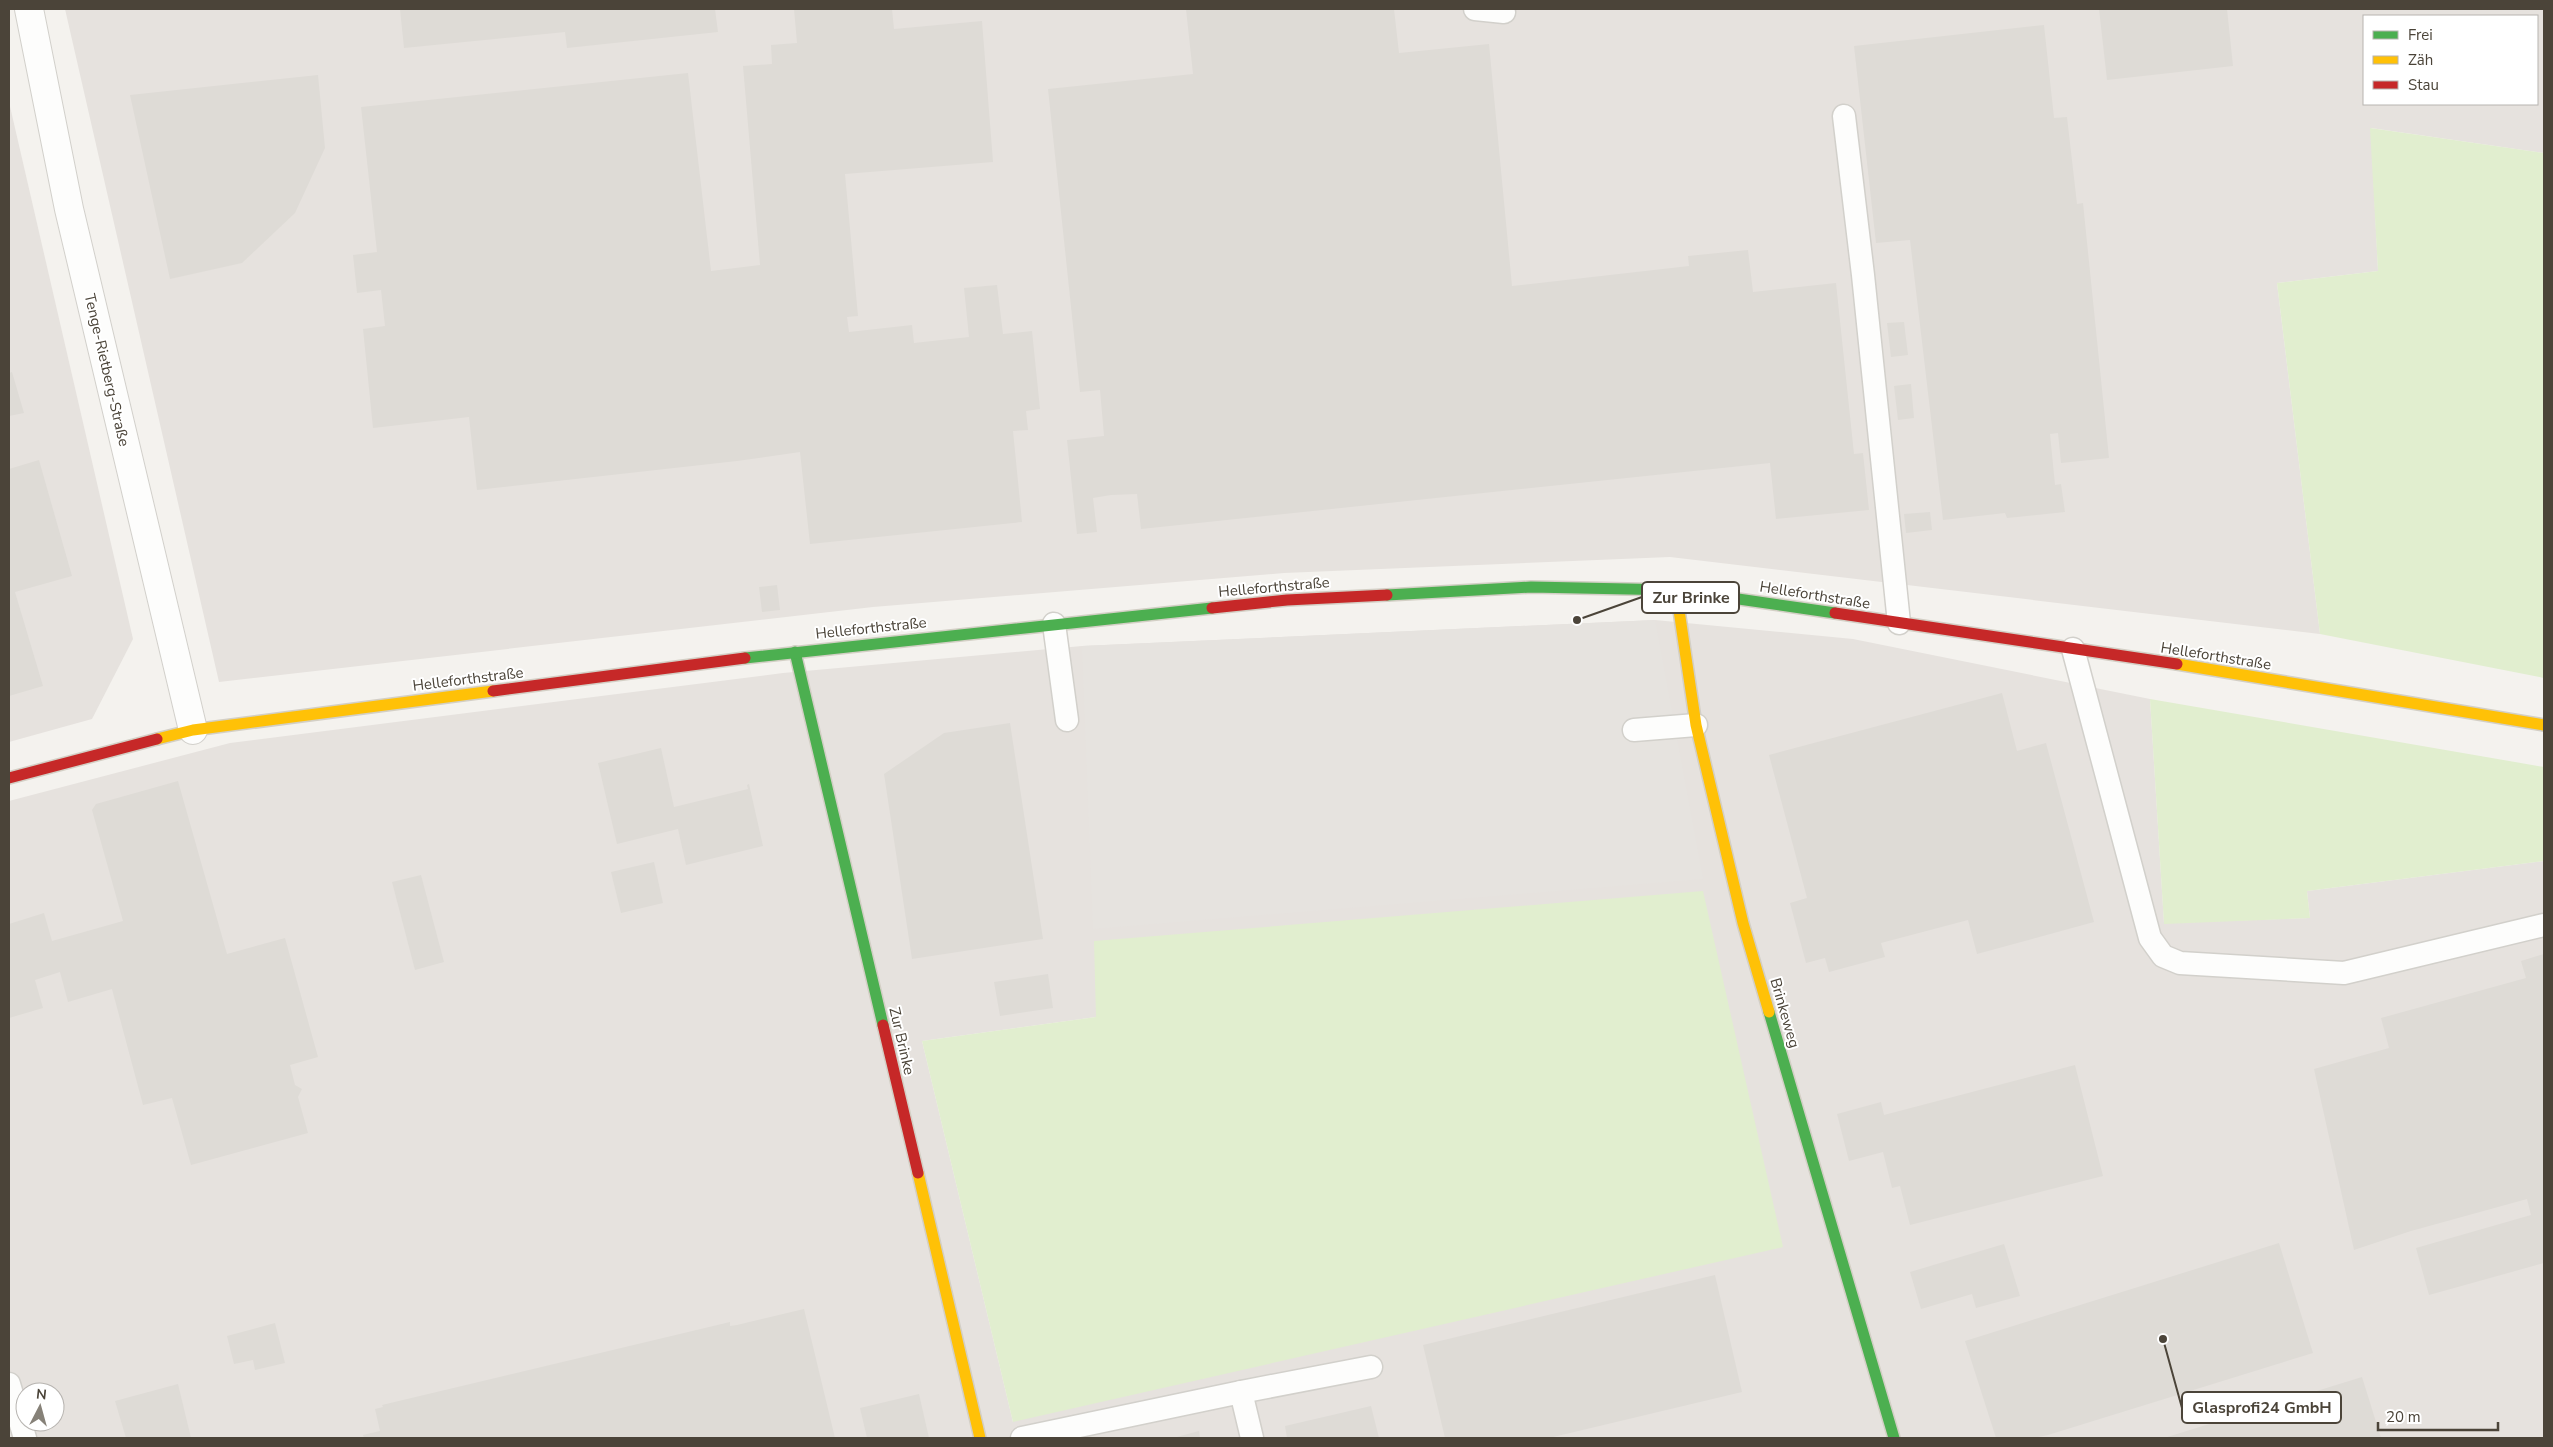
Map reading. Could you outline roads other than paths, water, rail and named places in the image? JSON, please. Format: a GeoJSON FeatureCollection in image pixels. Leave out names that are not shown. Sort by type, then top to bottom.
{"type":"FeatureCollection","features":[{"type":"Feature","properties":{"kind":"street","name":"Tenge-Rietberg-Straße"},"geometry":{"type":"LineString","coordinates":[[29,9],[69,209],[193,730]]}},
{"type":"Feature","properties":{"kind":"street","name":"Helleforthstraße"},"geometry":{"type":"LineString","coordinates":[[9,778],[193,730],[795,652],[1287,600],[1531,587],[1676,590],[2073,649],[2544,725]]}},
{"type":"Feature","properties":{"kind":"street","name":"Brinkeweg"},"geometry":{"type":"LineString","coordinates":[[1676,590],[1696,725],[1743,923],[1894,1438]]}},
{"type":"Feature","properties":{"kind":"street","name":"Zur Brinke"},"geometry":{"type":"LineString","coordinates":[[795,652],[980,1438]]}},
{"type":"Feature","properties":{"kind":"lane"},"geometry":{"type":"LineString","coordinates":[[1475,9],[1504,12]]}},
{"type":"Feature","properties":{"kind":"lane"},"geometry":{"type":"LineString","coordinates":[[1844,116],[1863,275],[1899,623]]}},
{"type":"Feature","properties":{"kind":"lane"},"geometry":{"type":"LineString","coordinates":[[1054,624],[1067,720]]}},
{"type":"Feature","properties":{"kind":"lane"},"geometry":{"type":"LineString","coordinates":[[2073,649],[2150,938],[2163,956],[2180,963],[2344,973],[2544,925]]}},
{"type":"Feature","properties":{"kind":"lane"},"geometry":{"type":"LineString","coordinates":[[1634,730],[1696,725]]}},
{"type":"Feature","properties":{"kind":"lane"},"geometry":{"type":"LineString","coordinates":[[1022,1438],[1371,1367]]}},
{"type":"Feature","properties":{"kind":"lane"},"geometry":{"type":"LineString","coordinates":[[9,1384],[25,1438]]}},
{"type":"Feature","properties":{"kind":"lane"},"geometry":{"type":"LineString","coordinates":[[1241,1392],[1252,1438]]}},
{"type":"Feature","properties":{"kind":"place","name":"Zur Brinke"},"geometry":{"type":"Point","coordinates":[1577,620]}},
{"type":"Feature","properties":{"kind":"place","name":"Glasprofi24 GmbH"},"geometry":{"type":"Point","coordinates":[2163,1339]}}]}
